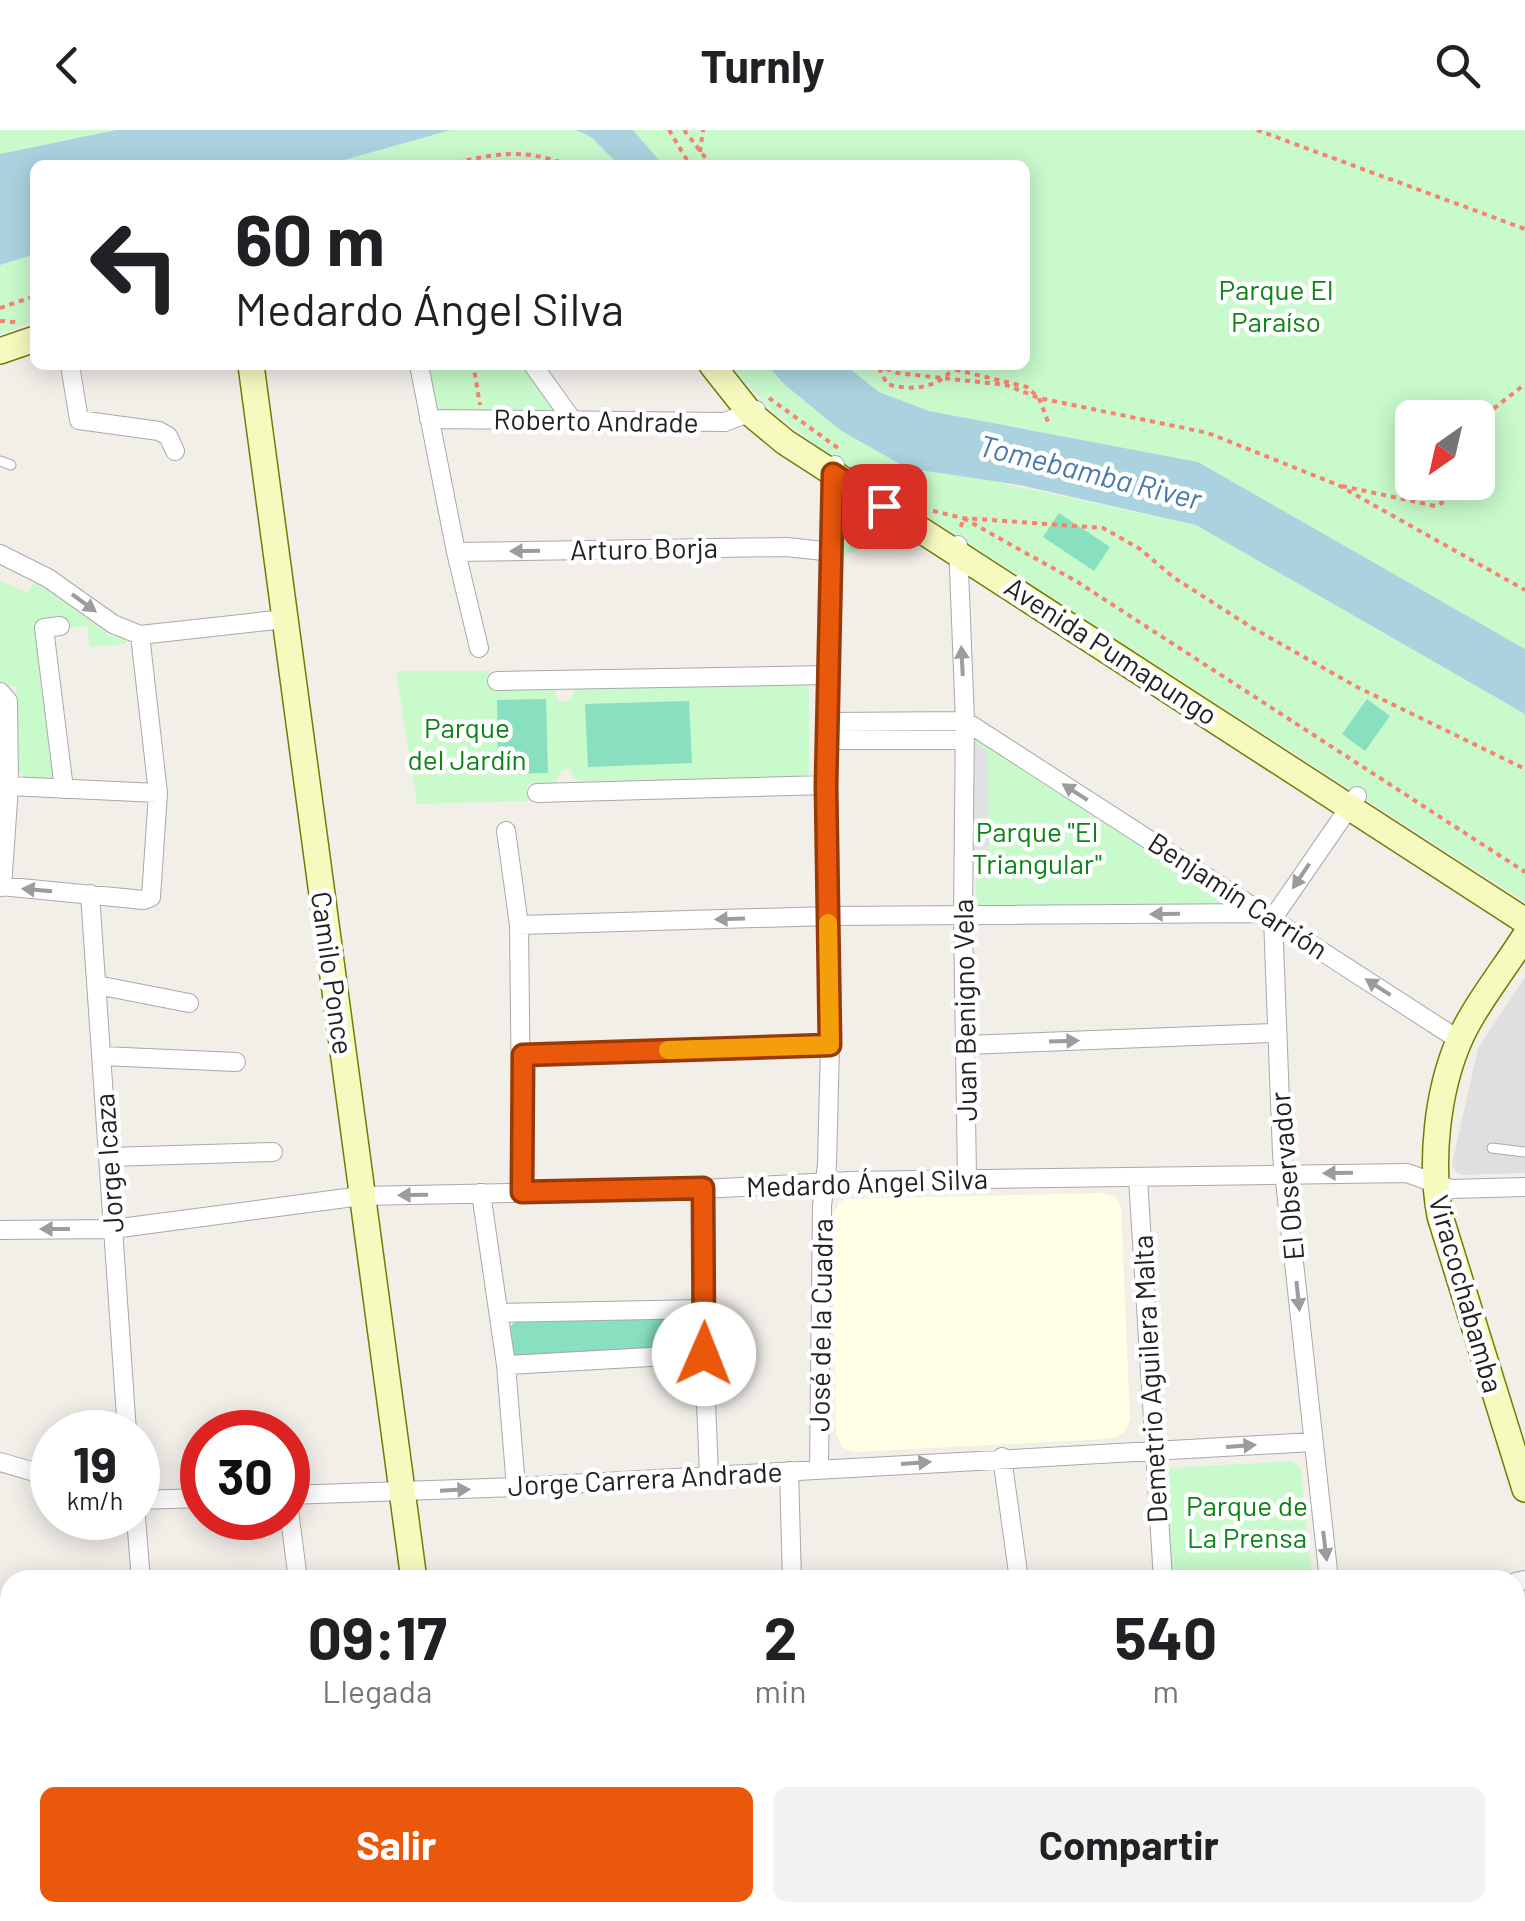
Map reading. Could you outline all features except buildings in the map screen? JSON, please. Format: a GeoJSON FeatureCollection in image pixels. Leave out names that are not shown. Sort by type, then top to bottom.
{"type":"FeatureCollection","features":[{"type":"Feature","properties":{"kind":"street"},"geometry":{"type":"LineString","coordinates":[[0,351],[30,341]]}},
{"type":"Feature","properties":{"kind":"street"},"geometry":{"type":"LineString","coordinates":[[71,370],[79,420],[159,430],[168,436],[176,451]]}},
{"type":"Feature","properties":{"kind":"street","name":"Camilo Ponce"},"geometry":{"type":"LineString","coordinates":[[252,370],[413,1570]]}},
{"type":"Feature","properties":{"kind":"street"},"geometry":{"type":"LineString","coordinates":[[420,370],[479,648]]}},
{"type":"Feature","properties":{"kind":"street"},"geometry":{"type":"LineString","coordinates":[[537,370],[573,421]]}},
{"type":"Feature","properties":{"kind":"street","name":"Avenida Pumapungo"},"geometry":{"type":"LineString","coordinates":[[717,370],[785,442],[834,468],[1353,800],[1525,921]]}},
{"type":"Feature","properties":{"kind":"street","name":"Roberto Andrade"},"geometry":{"type":"LineString","coordinates":[[429,419],[726,422],[755,410]]}},
{"type":"Feature","properties":{"kind":"street","name":"José de la Cuadra"},"geometry":{"type":"LineString","coordinates":[[819,1469],[830,1045],[826,785],[834,468]]}},
{"type":"Feature","properties":{"kind":"street","name":"Arturo Borja"},"geometry":{"type":"LineString","coordinates":[[456,552],[787,547],[832,552]]}},
{"type":"Feature","properties":{"kind":"street","name":"Juan Benigno Vela"},"geometry":{"type":"LineString","coordinates":[[957,547],[965,730],[962,917],[967,1179]]}},
{"type":"Feature","properties":{"kind":"street"},"geometry":{"type":"LineString","coordinates":[[0,554],[48,578],[113,624],[140,635],[285,619]]}},
{"type":"Feature","properties":{"kind":"street"},"geometry":{"type":"LineString","coordinates":[[60,626],[44,628],[64,788]]}},
{"type":"Feature","properties":{"kind":"street"},"geometry":{"type":"LineString","coordinates":[[0,692],[8,701],[9,786],[1,886],[144,900],[152,897],[158,793],[140,635]]}},
{"type":"Feature","properties":{"kind":"street"},"geometry":{"type":"LineString","coordinates":[[497,682],[828,675]]}},
{"type":"Feature","properties":{"kind":"street"},"geometry":{"type":"LineString","coordinates":[[827,731],[965,730]]}},
{"type":"Feature","properties":{"kind":"street","name":"Benjamín Carrión"},"geometry":{"type":"LineString","coordinates":[[965,730],[1268,915],[1459,1040]]}},
{"type":"Feature","properties":{"kind":"street"},"geometry":{"type":"LineString","coordinates":[[537,793],[826,785]]}},
{"type":"Feature","properties":{"kind":"street"},"geometry":{"type":"LineString","coordinates":[[9,786],[158,793]]}},
{"type":"Feature","properties":{"kind":"street"},"geometry":{"type":"LineString","coordinates":[[519,925],[828,916],[1268,915],[1353,800]]}},
{"type":"Feature","properties":{"kind":"street"},"geometry":{"type":"LineString","coordinates":[[506,831],[519,925],[522,1192]]}},
{"type":"Feature","properties":{"kind":"street","name":"Jorge Icaza"},"geometry":{"type":"LineString","coordinates":[[90,894],[125,1410]]}},
{"type":"Feature","properties":{"kind":"street","name":"El Observador"},"geometry":{"type":"LineString","coordinates":[[1268,915],[1276,940],[1276,1033],[1286,1174],[1328,1570]]}},
{"type":"Feature","properties":{"kind":"street","name":"Viracochabamba"},"geometry":{"type":"LineString","coordinates":[[1525,936],[1459,1040],[1438,1126],[1434,1184],[1440,1216],[1525,1488]]}},
{"type":"Feature","properties":{"kind":"street"},"geometry":{"type":"LineString","coordinates":[[97,985],[189,1003]]}},
{"type":"Feature","properties":{"kind":"street"},"geometry":{"type":"LineString","coordinates":[[967,1045],[1276,1033]]}},
{"type":"Feature","properties":{"kind":"street"},"geometry":{"type":"LineString","coordinates":[[523,1055],[830,1045]]}},
{"type":"Feature","properties":{"kind":"street"},"geometry":{"type":"LineString","coordinates":[[102,1056],[236,1062]]}},
{"type":"Feature","properties":{"kind":"street"},"geometry":{"type":"LineString","coordinates":[[110,1158],[273,1152]]}},
{"type":"Feature","properties":{"kind":"street","name":"Medardo Ángel Silva"},"geometry":{"type":"LineString","coordinates":[[0,1230],[113,1229],[361,1196],[825,1182],[1407,1173],[1451,1189],[1525,1187]]}},
{"type":"Feature","properties":{"kind":"street","name":"Demetrio Aguilera Malta"},"geometry":{"type":"LineString","coordinates":[[1138,1178],[1162,1570]]}},
{"type":"Feature","properties":{"kind":"street"},"geometry":{"type":"LineString","coordinates":[[703,1188],[709,1474]]}},
{"type":"Feature","properties":{"kind":"street"},"geometry":{"type":"LineString","coordinates":[[481,1194],[506,1365],[516,1487]]}},
{"type":"Feature","properties":{"kind":"street"},"geometry":{"type":"LineString","coordinates":[[499,1313],[704,1309]]}},
{"type":"Feature","properties":{"kind":"street"},"geometry":{"type":"LineString","coordinates":[[506,1365],[704,1354]]}},
{"type":"Feature","properties":{"kind":"street","name":"Jorge Carrera Andrade"},"geometry":{"type":"LineString","coordinates":[[310,1494],[516,1487],[1312,1442]]}},
{"type":"Feature","properties":{"kind":"street"},"geometry":{"type":"LineString","coordinates":[[1002,1457],[1018,1570]]}},
{"type":"Feature","properties":{"kind":"street"},"geometry":{"type":"LineString","coordinates":[[0,1462],[30,1471]]}},
{"type":"Feature","properties":{"kind":"street"},"geometry":{"type":"LineString","coordinates":[[788,1472],[792,1570]]}},
{"type":"Feature","properties":{"kind":"street"},"geometry":{"type":"LineString","coordinates":[[138,1540],[140,1570]]}},
{"type":"Feature","properties":{"kind":"street"},"geometry":{"type":"LineString","coordinates":[[293,1540],[297,1570]]}},
{"type":"Feature","properties":{"kind":"lane"},"geometry":{"type":"LineString","coordinates":[[0,461],[11,465]]}},
{"type":"Feature","properties":{"kind":"lane"},"geometry":{"type":"LineString","coordinates":[[1492,1148],[1525,1152]]}},
{"type":"Feature","properties":{"kind":"path"},"geometry":{"type":"LineString","coordinates":[[669,130],[687,160]]}},
{"type":"Feature","properties":{"kind":"path"},"geometry":{"type":"LineString","coordinates":[[684,130],[707,160]]}},
{"type":"Feature","properties":{"kind":"path"},"geometry":{"type":"LineString","coordinates":[[700,152],[703,130]]}},
{"type":"Feature","properties":{"kind":"path"},"geometry":{"type":"LineString","coordinates":[[1258,130],[1525,229]]}},
{"type":"Feature","properties":{"kind":"path"},"geometry":{"type":"LineString","coordinates":[[469,160],[505,152],[554,160]]}},
{"type":"Feature","properties":{"kind":"path"},"geometry":{"type":"LineString","coordinates":[[0,308],[30,298]]}},
{"type":"Feature","properties":{"kind":"path"},"geometry":{"type":"LineString","coordinates":[[474,370],[482,420]]}},
{"type":"Feature","properties":{"kind":"path"},"geometry":{"type":"LineString","coordinates":[[880,370],[887,384],[901,388],[925,388],[953,370],[972,371],[1027,386],[1039,398],[1048,422]]}},
{"type":"Feature","properties":{"kind":"path"},"geometry":{"type":"LineString","coordinates":[[889,370],[1006,385],[1039,398],[1208,433],[1338,485],[1525,590]]}},
{"type":"Feature","properties":{"kind":"path"},"geometry":{"type":"LineString","coordinates":[[1495,407],[1525,384]]}},
{"type":"Feature","properties":{"kind":"path"},"geometry":{"type":"LineString","coordinates":[[1338,485],[1395,497]]}},
{"type":"Feature","properties":{"kind":"path"},"geometry":{"type":"LineString","coordinates":[[1407,500],[1435,506],[1443,500]]}},
{"type":"Feature","properties":{"kind":"path"},"geometry":{"type":"LineString","coordinates":[[957,547],[963,518]]}},
{"type":"Feature","properties":{"kind":"path"},"geometry":{"type":"LineString","coordinates":[[963,518],[1104,528],[1140,548],[1173,577],[1266,636],[1358,687],[1525,769]]}},
{"type":"Feature","properties":{"kind":"path"},"geometry":{"type":"LineString","coordinates":[[963,518],[1076,581],[1525,872]]}},
{"type":"Feature","properties":{"kind":"shaded area"},"geometry":{"type":"Polygon","coordinates":[[[972,740],[988,752],[989,862],[974,872],[972,740]]]}},
{"type":"Feature","properties":{"kind":"shaded area"},"geometry":{"type":"Polygon","coordinates":[[[1525,977],[1525,1173],[1462,1175],[1452,1164],[1478,1048],[1525,977]]]}},
{"type":"Feature","properties":{"kind":"shaded area"},"geometry":{"type":"Polygon","coordinates":[[[1101,1193],[1116,1197],[1121,1207],[1130,1419],[1125,1432],[1105,1439],[856,1452],[843,1448],[836,1434],[833,1214],[840,1202],[1101,1193]]]}},
{"type":"Feature","properties":{"kind":"green space"},"geometry":{"type":"Polygon","coordinates":[[[0,130],[116,130],[0,154],[0,130]]]}},
{"type":"Feature","properties":{"kind":"green space"},"geometry":{"type":"Polygon","coordinates":[[[451,130],[576,130],[591,137],[614,160],[344,160],[451,130]]]}},
{"type":"Feature","properties":{"kind":"green space","name":"Parque El Paraíso"},"geometry":{"type":"Polygon","coordinates":[[[633,130],[1525,130],[1525,649],[1198,462],[929,411],[879,392],[851,370],[1030,370],[1030,160],[659,160],[633,130]]]}},
{"type":"Feature","properties":{"kind":"green space"},"geometry":{"type":"Polygon","coordinates":[[[30,256],[30,323],[0,334],[0,265],[30,256]]]}},
{"type":"Feature","properties":{"kind":"green space"},"geometry":{"type":"Polygon","coordinates":[[[426,370],[529,370],[560,411],[434,410],[426,370]]]}},
{"type":"Feature","properties":{"kind":"green space"},"geometry":{"type":"Polygon","coordinates":[[[734,370],[771,370],[784,384],[969,476],[1196,525],[1525,714],[1525,902],[822,449],[775,414],[734,370]]]}},
{"type":"Feature","properties":{"kind":"green space"},"geometry":{"type":"Polygon","coordinates":[[[841,491],[906,533],[835,559],[841,491]]]}},
{"type":"Feature","properties":{"kind":"green space"},"geometry":{"type":"Polygon","coordinates":[[[1059,513],[1110,547],[1094,571],[1043,537],[1059,513]]]}},
{"type":"Feature","properties":{"kind":"green space"},"geometry":{"type":"Polygon","coordinates":[[[0,581],[27,592],[35,581],[111,636],[125,639],[125,644],[90,647],[87,626],[64,628],[62,622],[35,626],[42,698],[52,699],[60,781],[25,779],[18,770],[16,686],[0,685],[0,581]]]}},
{"type":"Feature","properties":{"kind":"green space","name":"Parque del Jardín"},"geometry":{"type":"Polygon","coordinates":[[[396,671],[490,671],[492,689],[553,688],[559,701],[570,701],[576,688],[802,684],[809,688],[809,774],[804,779],[579,781],[572,776],[571,769],[562,769],[556,782],[527,784],[529,801],[417,804],[396,671]]]}},
{"type":"Feature","properties":{"kind":"green space"},"geometry":{"type":"Polygon","coordinates":[[[546,699],[548,773],[498,774],[497,700],[546,699]]]}},
{"type":"Feature","properties":{"kind":"green space"},"geometry":{"type":"Polygon","coordinates":[[[1367,699],[1390,716],[1365,751],[1342,734],[1367,699]]]}},
{"type":"Feature","properties":{"kind":"green space"},"geometry":{"type":"Polygon","coordinates":[[[689,701],[692,763],[588,767],[585,704],[689,701]]]}},
{"type":"Feature","properties":{"kind":"green space","name":"Parque \"El Triangular\""},"geometry":{"type":"Polygon","coordinates":[[[974,735],[1230,903],[976,909],[974,735]]]}},
{"type":"Feature","properties":{"kind":"green space"},"geometry":{"type":"Polygon","coordinates":[[[519,1319],[698,1322],[695,1346],[516,1356],[512,1353],[508,1328],[519,1319]]]}},
{"type":"Feature","properties":{"kind":"green space","name":"Parque de La Prensa"},"geometry":{"type":"Polygon","coordinates":[[[1292,1461],[1301,1469],[1311,1570],[1169,1570],[1162,1473],[1169,1468],[1292,1461]]]}},
{"type":"Feature","properties":{"kind":"water"},"geometry":{"type":"Polygon","coordinates":[[[116,130],[451,130],[344,160],[30,160],[30,256],[0,265],[0,154],[116,130]]]}},
{"type":"Feature","properties":{"kind":"water"},"geometry":{"type":"Polygon","coordinates":[[[576,130],[633,130],[659,160],[614,160],[591,137],[576,130]]]}},
{"type":"Feature","properties":{"kind":"water","name":"Tomebamba River"},"geometry":{"type":"Polygon","coordinates":[[[771,370],[851,370],[879,392],[929,411],[1198,462],[1525,649],[1525,714],[1196,525],[1019,485],[907,468],[840,430],[771,370]]]}},
{"type":"Feature","properties":{"kind":"slow traffic"},"geometry":{"type":"LineString","coordinates":[[668,1050],[830,1045],[828,923]]}},
{"type":"Feature","properties":{"kind":"route"},"geometry":{"type":"LineString","coordinates":[[704,1354],[703,1188],[522,1192],[523,1055],[830,1045],[826,785],[833,474],[884,506]]}}]}
